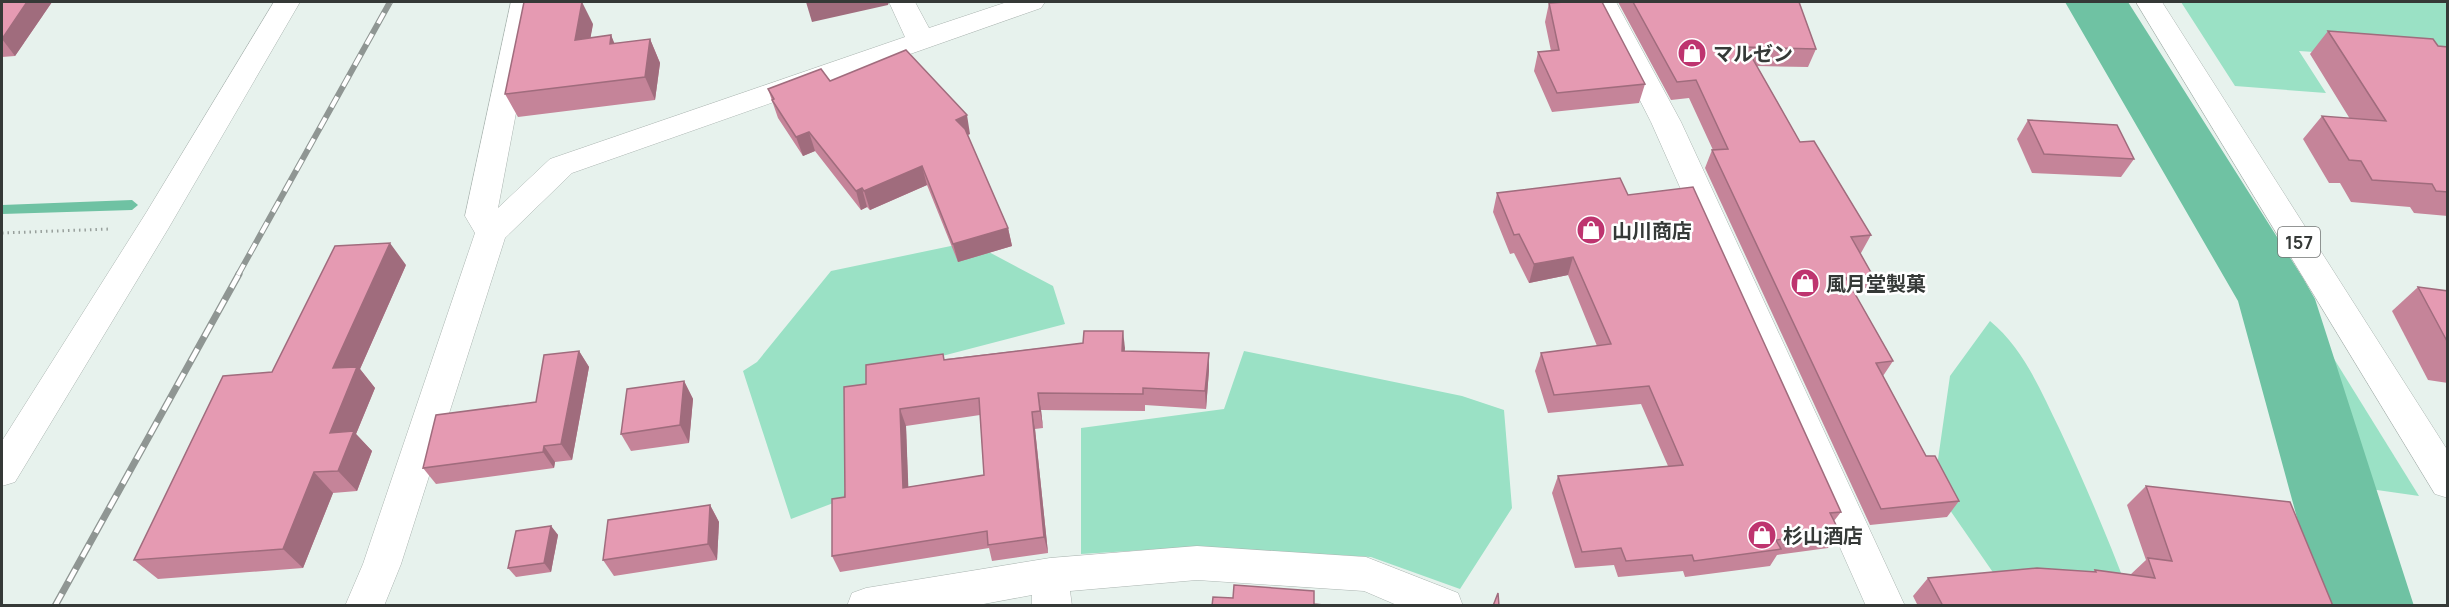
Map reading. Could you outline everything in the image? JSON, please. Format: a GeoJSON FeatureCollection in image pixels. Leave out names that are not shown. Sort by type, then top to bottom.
{"type":"FeatureCollection","features":[{"type":"Feature","properties":{"kind":"main road"},"geometry":{"type":"LineString","coordinates":[[2,471],[153,227],[287,2]]}},
{"type":"Feature","properties":{"kind":"main road"},"geometry":{"type":"LineString","coordinates":[[490,233],[481,216],[524,2]]}},
{"type":"Feature","properties":{"kind":"main road"},"geometry":{"type":"LineString","coordinates":[[902,2],[921,41]]}},
{"type":"Feature","properties":{"kind":"main road"},"geometry":{"type":"LineString","coordinates":[[364,606],[382,564],[490,233],[561,166],[1032,2]]}},
{"type":"Feature","properties":{"kind":"main road"},"geometry":{"type":"LineString","coordinates":[[1604,2],[1666,122],[1886,606]]}},
{"type":"Feature","properties":{"kind":"main road","name":"157"},"geometry":{"type":"LineString","coordinates":[[2149,2],[2448,483]]}},
{"type":"Feature","properties":{"kind":"main road"},"geometry":{"type":"LineString","coordinates":[[866,606],[1051,590],[1197,563],[1366,574],[1444,606]]}},
{"type":"Feature","properties":{"kind":"path"},"geometry":{"type":"LineString","coordinates":[[2,233],[153,227]]}},
{"type":"Feature","properties":{"kind":"green space"},"geometry":{"type":"Polygon","coordinates":[[[2181,2],[2447,2],[2447,75],[2433,60],[2299,51],[2326,93],[2235,86],[2181,2]]]}},
{"type":"Feature","properties":{"kind":"green space"},"geometry":{"type":"Polygon","coordinates":[[[970,242],[1053,286],[1065,324],[896,368],[881,485],[791,519],[743,371],[757,362],[831,271],[970,242]]]}},
{"type":"Feature","properties":{"kind":"green space"},"geometry":{"type":"Polygon","coordinates":[[[1990,321],[2012,344],[2038,384],[2086,488],[2127,588],[2001,584],[1934,487],[1950,376],[1990,321]]]}},
{"type":"Feature","properties":{"kind":"green space"},"geometry":{"type":"Polygon","coordinates":[[[2318,333],[2419,496],[2356,487],[2304,355],[2318,333]]]}},
{"type":"Feature","properties":{"kind":"green space"},"geometry":{"type":"Polygon","coordinates":[[[1244,351],[1462,396],[1504,410],[1512,508],[1460,589],[1371,557],[1194,547],[1081,554],[1081,428],[1224,409],[1244,351]]]}},
{"type":"Feature","properties":{"kind":"building"},"geometry":{"type":"Polygon","coordinates":[[[2,2],[27,2],[2,39],[2,2]]]}},
{"type":"Feature","properties":{"kind":"building"},"geometry":{"type":"Polygon","coordinates":[[[524,2],[582,2],[575,40],[611,35],[610,44],[650,39],[645,77],[505,94],[524,2]]]}},
{"type":"Feature","properties":{"kind":"building"},"geometry":{"type":"Polygon","coordinates":[[[1602,2],[1645,84],[1557,93],[1538,52],[1559,50],[1549,3],[1602,2]]]}},
{"type":"Feature","properties":{"kind":"building"},"geometry":{"type":"Polygon","coordinates":[[[1633,2],[1799,2],[1816,49],[1746,47],[1800,142],[1814,141],[1871,235],[1851,237],[1873,276],[1846,278],[1893,361],[1876,363],[1926,456],[1935,456],[1959,501],[1881,509],[1712,150],[1728,149],[1696,80],[1677,82],[1633,2]]]}},
{"type":"Feature","properties":{"kind":"building"},"geometry":{"type":"Polygon","coordinates":[[[2328,31],[2433,39],[2438,46],[2448,47],[2448,192],[2436,191],[2432,184],[2372,180],[2361,161],[2349,160],[2322,116],[2386,121],[2328,31]]]}},
{"type":"Feature","properties":{"kind":"building"},"geometry":{"type":"Polygon","coordinates":[[[906,50],[967,115],[956,120],[965,129],[1008,228],[953,244],[922,166],[864,191],[862,188],[856,191],[809,132],[796,137],[772,100],[774,99],[768,89],[821,69],[830,81],[906,50]]]}},
{"type":"Feature","properties":{"kind":"building"},"geometry":{"type":"Polygon","coordinates":[[[2028,120],[2117,125],[2134,159],[2044,154],[2028,120]]]}},
{"type":"Feature","properties":{"kind":"building"},"geometry":{"type":"Polygon","coordinates":[[[1620,178],[1628,195],[1693,187],[1841,512],[1830,513],[1839,531],[1776,540],[1781,549],[1694,561],[1692,555],[1626,561],[1621,548],[1582,552],[1558,476],[1683,465],[1649,386],[1554,395],[1541,353],[1611,344],[1573,257],[1534,264],[1519,234],[1514,235],[1497,193],[1620,178]]]}},
{"type":"Feature","properties":{"kind":"building"},"geometry":{"type":"Polygon","coordinates":[[[390,243],[333,368],[357,367],[330,433],[354,431],[338,471],[314,472],[283,549],[134,560],[223,376],[272,372],[335,246],[390,243]]]}},
{"type":"Feature","properties":{"kind":"building"},"geometry":{"type":"Polygon","coordinates":[[[2418,287],[2448,291],[2448,343],[2418,287]]]}},
{"type":"Feature","properties":{"kind":"building"},"geometry":{"type":"Polygon","coordinates":[[[1084,331],[1123,331],[1122,351],[1209,353],[1205,391],[1143,388],[1143,394],[1038,393],[1040,411],[1032,412],[1044,537],[988,545],[987,531],[832,556],[832,499],[845,497],[844,387],[866,384],[866,365],[943,354],[944,360],[1083,343],[1084,331]],[[979,398],[900,409],[903,488],[984,475],[979,398]]]}},
{"type":"Feature","properties":{"kind":"building"},"geometry":{"type":"Polygon","coordinates":[[[579,351],[561,444],[544,446],[543,452],[423,468],[436,415],[536,402],[544,355],[579,351]]]}},
{"type":"Feature","properties":{"kind":"building"},"geometry":{"type":"Polygon","coordinates":[[[684,381],[680,425],[621,434],[627,389],[684,381]]]}},
{"type":"Feature","properties":{"kind":"building"},"geometry":{"type":"Polygon","coordinates":[[[2146,486],[2290,502],[2333,606],[1943,606],[1928,578],[2037,568],[2096,572],[2095,570],[2155,578],[2148,558],[2172,561],[2146,486]]]}},
{"type":"Feature","properties":{"kind":"building"},"geometry":{"type":"Polygon","coordinates":[[[710,505],[708,544],[603,560],[608,520],[710,505]]]}},
{"type":"Feature","properties":{"kind":"building"},"geometry":{"type":"Polygon","coordinates":[[[551,526],[544,563],[508,568],[516,531],[551,526]]]}},
{"type":"Feature","properties":{"kind":"building"},"geometry":{"type":"Polygon","coordinates":[[[1234,585],[1314,591],[1314,604],[1334,606],[1212,606],[1213,597],[1233,598],[1234,585]]]}},
{"type":"Feature","properties":{"kind":"building"},"geometry":{"type":"Polygon","coordinates":[[[1498,593],[1499,606],[1493,606],[1498,593]]]}},
{"type":"Feature","properties":{"kind":"waterway"},"geometry":{"type":"LineString","coordinates":[[2097,2],[2276,299],[2368,606]]}},
{"type":"Feature","properties":{"kind":"waterway"},"geometry":{"type":"LineString","coordinates":[[2,210],[132,205]]}},
{"type":"Feature","properties":{"kind":"railway"},"geometry":{"type":"LineString","coordinates":[[238,275],[390,2]]}},
{"type":"Feature","properties":{"kind":"railway"},"geometry":{"type":"LineString","coordinates":[[55,606],[239,274]]}},
{"type":"Feature","properties":{"kind":"place","name":"マルゼン"},"geometry":{"type":"Point","coordinates":[1692,53]}},
{"type":"Feature","properties":{"kind":"place","name":"山川商店"},"geometry":{"type":"Point","coordinates":[1591,230]}},
{"type":"Feature","properties":{"kind":"place","name":"風月堂製菓"},"geometry":{"type":"Point","coordinates":[1805,283]}},
{"type":"Feature","properties":{"kind":"place","name":"杉山酒店"},"geometry":{"type":"Point","coordinates":[1762,535]}}]}
